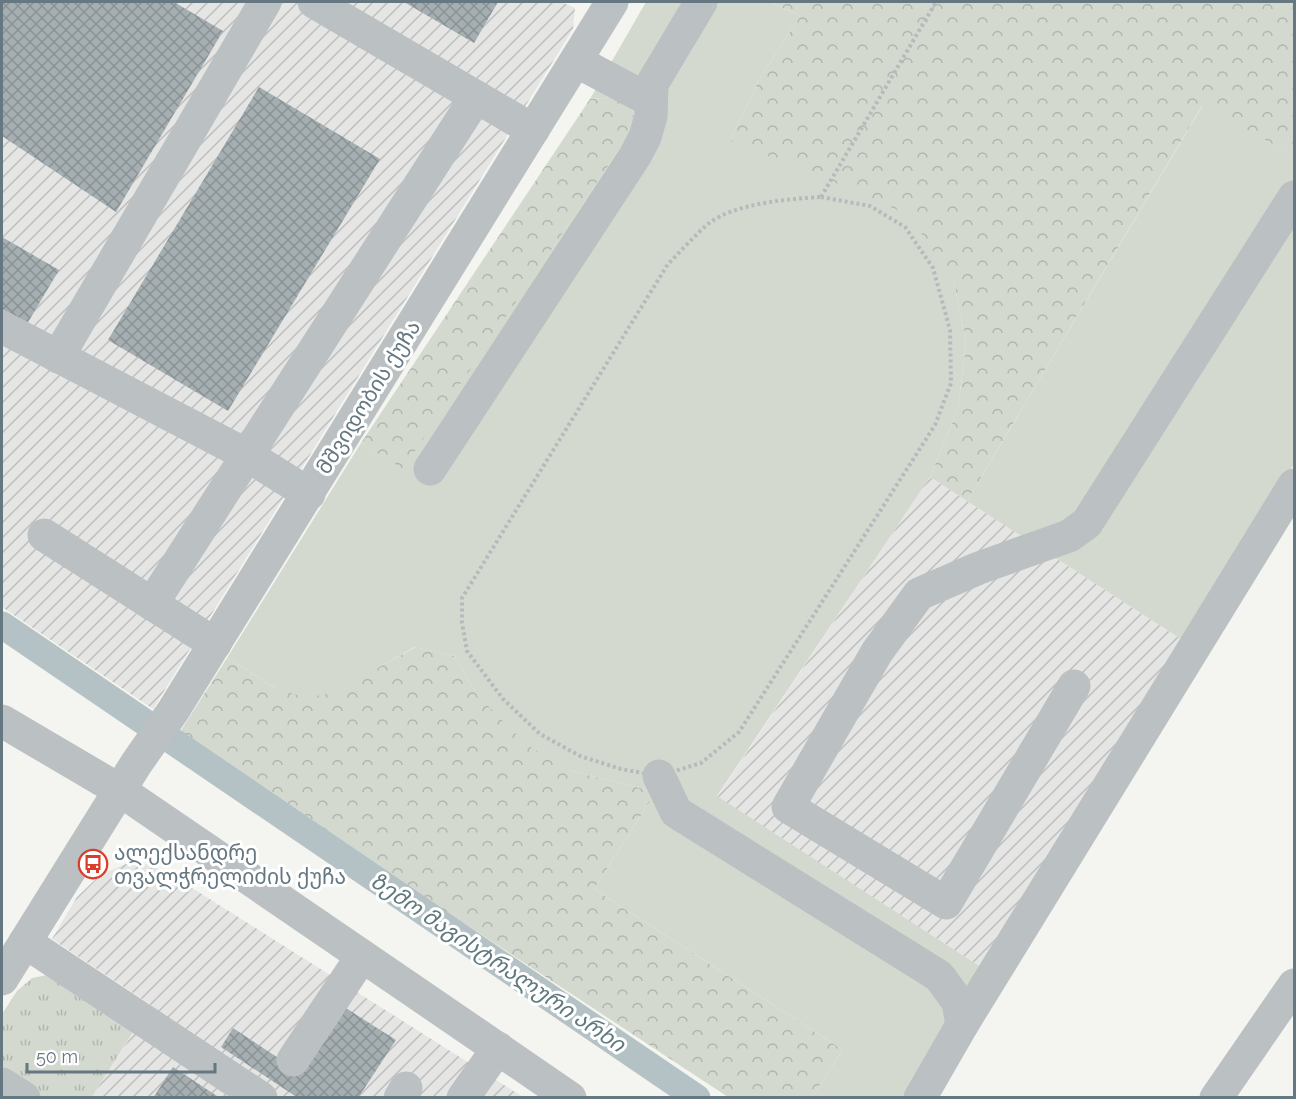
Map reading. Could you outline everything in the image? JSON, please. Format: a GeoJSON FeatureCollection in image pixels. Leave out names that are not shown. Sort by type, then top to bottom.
{"type":"FeatureCollection","features":[{"type":"Feature","properties":{"kind":"street"},"geometry":{"type":"LineString","coordinates":[[58,357],[265,2]]}},
{"type":"Feature","properties":{"kind":"street"},"geometry":{"type":"LineString","coordinates":[[314,2],[533,130]]}},
{"type":"Feature","properties":{"kind":"street"},"geometry":{"type":"LineString","coordinates":[[430,469],[636,156],[651,117],[652,84],[701,2]]}},
{"type":"Feature","properties":{"kind":"street","name":"მშვიდობის ქუჩა"},"geometry":{"type":"LineString","coordinates":[[2,978],[309,494],[576,61],[608,3]]}},
{"type":"Feature","properties":{"kind":"street"},"geometry":{"type":"LineString","coordinates":[[576,61],[651,101]]}},
{"type":"Feature","properties":{"kind":"street"},"geometry":{"type":"LineString","coordinates":[[152,604],[476,97]]}},
{"type":"Feature","properties":{"kind":"street"},"geometry":{"type":"LineString","coordinates":[[1074,686],[946,903],[788,807],[877,652],[919,594],[979,568],[1069,536],[1087,524],[1294,197]]}},
{"type":"Feature","properties":{"kind":"street"},"geometry":{"type":"LineString","coordinates":[[2,327],[247,456],[309,494]]}},
{"type":"Feature","properties":{"kind":"street"},"geometry":{"type":"LineString","coordinates":[[920,1098],[962,1025],[1294,485]]}},
{"type":"Feature","properties":{"kind":"street"},"geometry":{"type":"LineString","coordinates":[[44,535],[215,644]]}},
{"type":"Feature","properties":{"kind":"street"},"geometry":{"type":"LineString","coordinates":[[2,721],[129,777],[362,956],[570,1098]]}},
{"type":"Feature","properties":{"kind":"street"},"geometry":{"type":"LineString","coordinates":[[659,776],[676,812],[939,976],[958,1002],[962,1025]]}},
{"type":"Feature","properties":{"kind":"street"},"geometry":{"type":"LineString","coordinates":[[25,942],[261,1098]]}},
{"type":"Feature","properties":{"kind":"street"},"geometry":{"type":"LineString","coordinates":[[293,1060],[362,956]]}},
{"type":"Feature","properties":{"kind":"street"},"geometry":{"type":"LineString","coordinates":[[1216,1098],[1291,998]]}},
{"type":"Feature","properties":{"kind":"street"},"geometry":{"type":"LineString","coordinates":[[463,1098],[498,1048]]}},
{"type":"Feature","properties":{"kind":"street"},"geometry":{"type":"LineString","coordinates":[[2,1084],[24,1098]]}},
{"type":"Feature","properties":{"kind":"path"},"geometry":{"type":"LineString","coordinates":[[821,197],[936,2]]}},
{"type":"Feature","properties":{"kind":"path"},"geometry":{"type":"LineString","coordinates":[[821,197],[870,206],[904,226],[933,268],[950,330],[951,383],[934,425],[739,732],[701,763],[659,776],[621,770],[580,756],[540,734],[503,699],[467,651],[462,623],[462,598],[668,264],[710,223],[738,209],[785,200],[821,197]]}},
{"type":"Feature","properties":{"kind":"shaded area"},"geometry":{"type":"Polygon","coordinates":[[[2,2],[562,2],[575,8],[573,29],[153,709],[2,607],[2,2]]]}},
{"type":"Feature","properties":{"kind":"shaded area"},"geometry":{"type":"Polygon","coordinates":[[[930,477],[1184,641],[987,971],[717,797],[930,477]]]}},
{"type":"Feature","properties":{"kind":"shaded area"},"geometry":{"type":"Polygon","coordinates":[[[126,864],[148,864],[170,874],[523,1097],[92,1097],[151,1005],[52,939],[77,897],[100,875],[126,864]]]}},
{"type":"Feature","properties":{"kind":"green space"},"geometry":{"type":"Polygon","coordinates":[[[646,2],[770,2],[800,16],[760,78],[730,141],[909,215],[954,282],[966,343],[958,409],[930,477],[717,796],[987,971],[904,1097],[812,1097],[843,1050],[594,889],[656,792],[572,771],[527,745],[478,696],[454,656],[415,647],[340,691],[307,698],[277,689],[227,658],[361,443],[403,469],[635,126],[632,107],[615,97],[590,99],[646,2]]]}},
{"type":"Feature","properties":{"kind":"green space"},"geometry":{"type":"Polygon","coordinates":[[[770,2],[1294,2],[1294,156],[1202,106],[967,501],[930,477],[958,409],[966,343],[954,282],[730,141],[760,78],[800,16],[770,2]]]}},
{"type":"Feature","properties":{"kind":"green space"},"geometry":{"type":"Polygon","coordinates":[[[615,97],[632,107],[635,126],[403,470],[361,443],[590,99],[615,97]]]}},
{"type":"Feature","properties":{"kind":"green space"},"geometry":{"type":"Polygon","coordinates":[[[1203,105],[1294,156],[1294,464],[1184,641],[967,501],[1203,105]]]}},
{"type":"Feature","properties":{"kind":"green space"},"geometry":{"type":"Polygon","coordinates":[[[416,647],[454,656],[478,696],[572,771],[656,792],[594,889],[843,1050],[812,1097],[728,1097],[178,735],[227,658],[277,689],[377,668],[416,647]]]}},
{"type":"Feature","properties":{"kind":"green space"},"geometry":{"type":"Polygon","coordinates":[[[47,975],[135,1029],[92,1097],[2,1098],[2,1014],[17,991],[32,978],[47,975]]]}},
{"type":"Feature","properties":{"kind":"building"},"geometry":{"type":"Polygon","coordinates":[[[2,2],[174,2],[223,31],[116,212],[2,136],[2,2]]]}},
{"type":"Feature","properties":{"kind":"building"},"geometry":{"type":"Polygon","coordinates":[[[404,2],[498,2],[474,43],[404,2]]]}},
{"type":"Feature","properties":{"kind":"building"},"geometry":{"type":"Polygon","coordinates":[[[259,87],[380,159],[228,411],[108,340],[259,87]]]}},
{"type":"Feature","properties":{"kind":"building"},"geometry":{"type":"Polygon","coordinates":[[[2,237],[59,270],[27,324],[2,309],[2,237]]]}},
{"type":"Feature","properties":{"kind":"building"},"geometry":{"type":"Polygon","coordinates":[[[341,1005],[396,1040],[358,1098],[298,1098],[221,1047],[233,1028],[298,1071],[341,1005]]]}},
{"type":"Feature","properties":{"kind":"building"},"geometry":{"type":"Polygon","coordinates":[[[173,1067],[220,1098],[153,1098],[173,1067]]]}},
{"type":"Feature","properties":{"kind":"waterway","name":"ზემო მაგისტრალური არხი"},"geometry":{"type":"LineString","coordinates":[[2,625],[697,1098]]}},
{"type":"Feature","properties":{"kind":"place","name":"ალექსანდრე თვალჭრელიძის ქუჩა"},"geometry":{"type":"Point","coordinates":[93,864]}}]}
